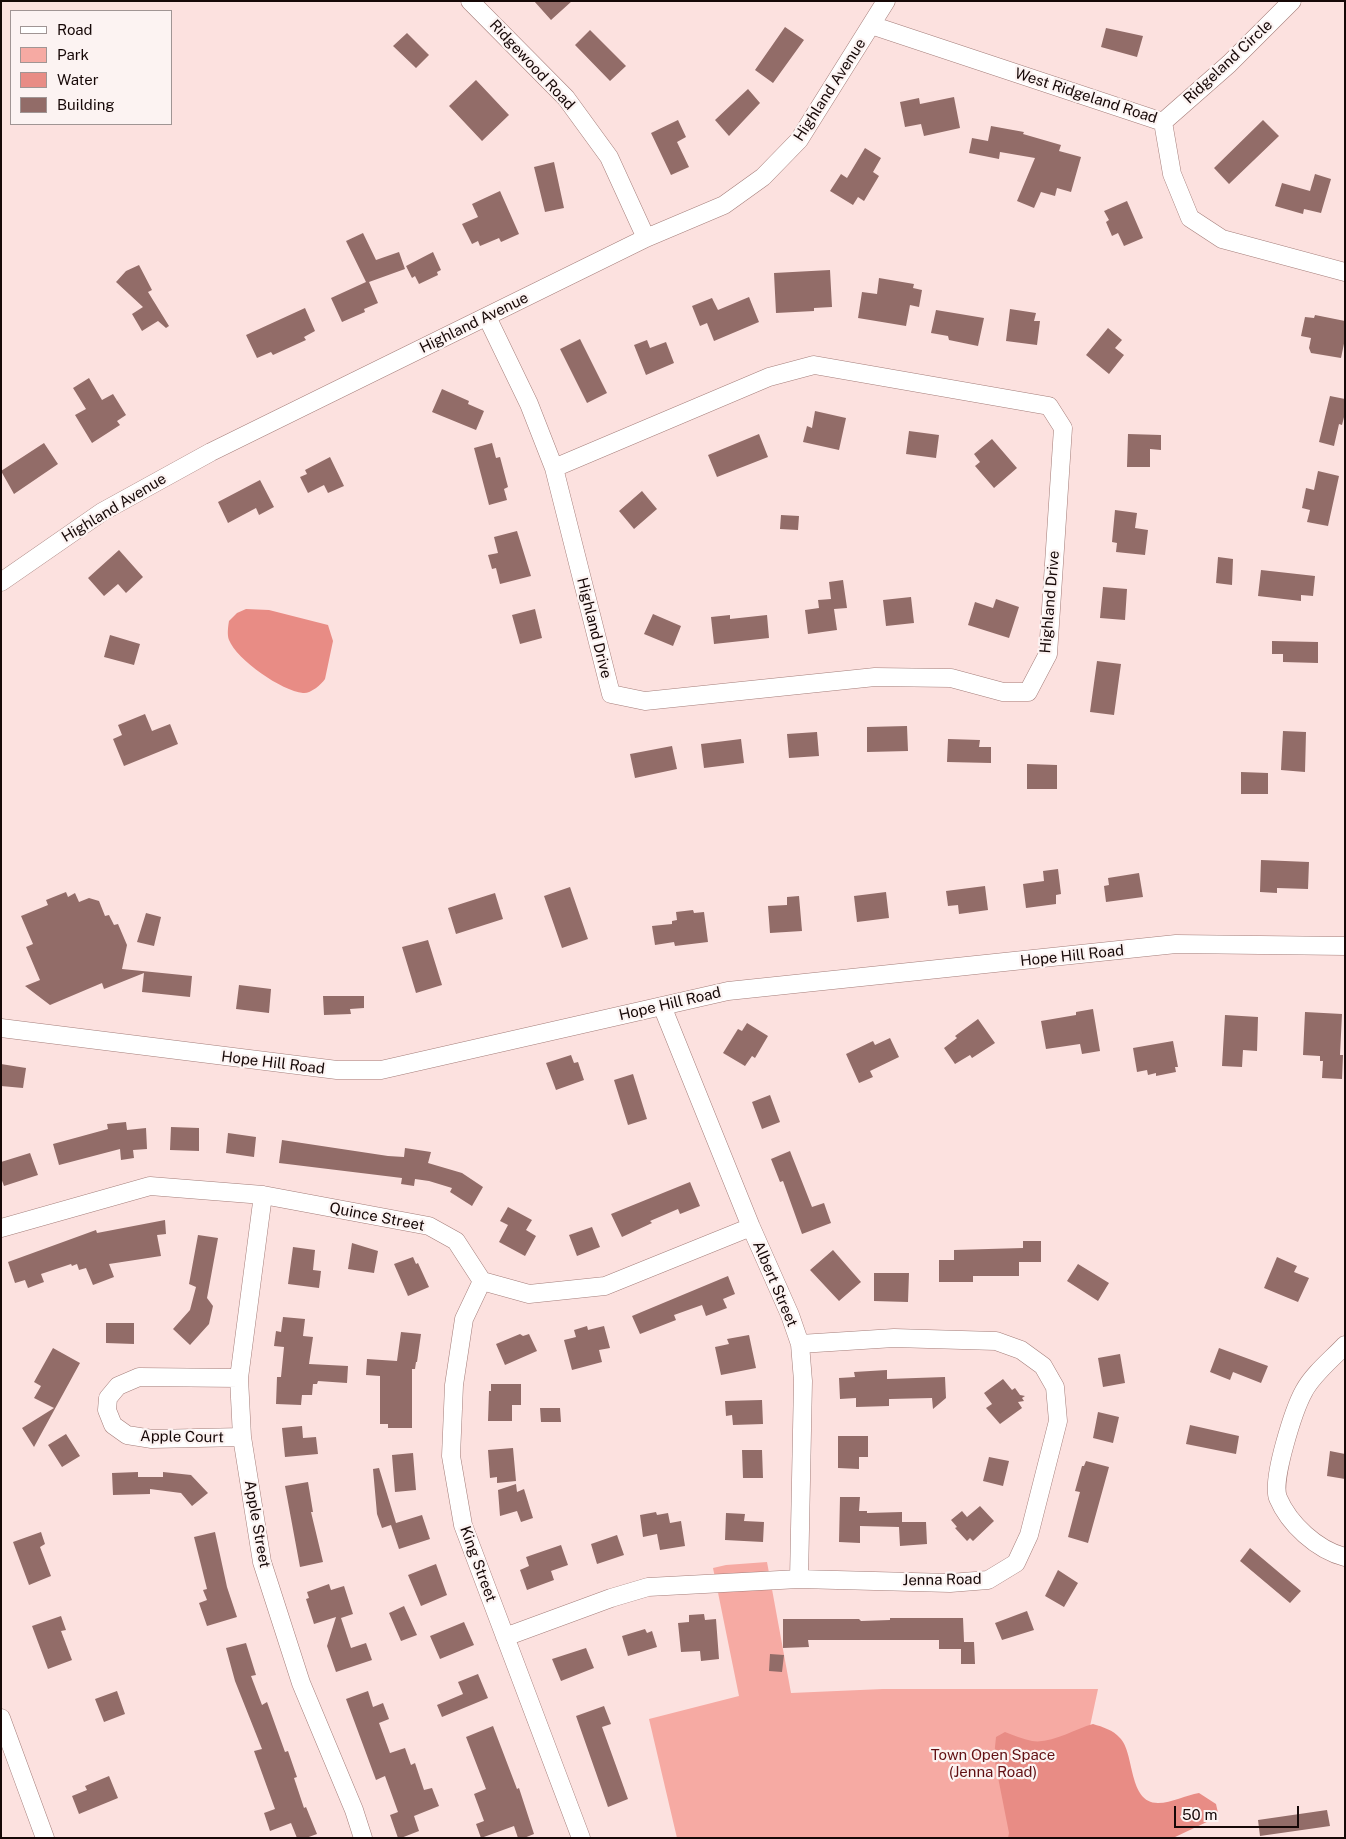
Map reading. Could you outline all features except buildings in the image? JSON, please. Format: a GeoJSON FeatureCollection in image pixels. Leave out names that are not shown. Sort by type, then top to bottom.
{"type":"FeatureCollection","features":[{"type":"Feature","properties":{"kind":"street","name":"Ridgewood Road"},"geometry":{"type":"LineString","coordinates":[[470,1],[571,105],[609,157],[646,238]]}},
{"type":"Feature","properties":{"kind":"street","name":"Highland Avenue"},"geometry":{"type":"LineString","coordinates":[[1,582],[102,512],[150,484],[276,419],[646,238],[724,205],[763,177],[799,140],[886,1]]}},
{"type":"Feature","properties":{"kind":"street","name":"Ridgeland Circle"},"geometry":{"type":"LineString","coordinates":[[1164,122],[1229,64],[1292,1]]}},
{"type":"Feature","properties":{"kind":"street","name":"West Ridgeland Road"},"geometry":{"type":"LineString","coordinates":[[871,25],[1164,122],[1172,174],[1190,218],[1222,239],[1345,272]]}},
{"type":"Feature","properties":{"kind":"street","name":"Highland Drive"},"geometry":{"type":"LineString","coordinates":[[487,317],[529,404],[554,468],[611,694],[645,701],[875,677],[951,678],[1002,692],[1028,692],[1048,654],[1063,428],[1049,406],[814,366],[769,376],[554,468]]}},
{"type":"Feature","properties":{"kind":"street","name":"Hope Hill Road"},"geometry":{"type":"LineString","coordinates":[[1,1028],[337,1070],[381,1070],[728,991],[1176,944],[1345,946]]}},
{"type":"Feature","properties":{"kind":"street","name":"Albert Street"},"geometry":{"type":"LineString","coordinates":[[662,1006],[751,1227],[790,1315],[800,1344],[803,1381],[799,1580]]}},
{"type":"Feature","properties":{"kind":"street","name":"Quince Street"},"geometry":{"type":"LineString","coordinates":[[1,1228],[150,1186],[263,1195],[429,1226],[456,1241],[482,1281]]}},
{"type":"Feature","properties":{"kind":"street","name":"Apple Street"},"geometry":{"type":"LineString","coordinates":[[263,1195],[239,1378],[242,1437],[262,1562],[301,1683],[354,1810],[363,1838]]}},
{"type":"Feature","properties":{"kind":"street"},"geometry":{"type":"LineString","coordinates":[[482,1281],[529,1294],[605,1286],[751,1227]]}},
{"type":"Feature","properties":{"kind":"street","name":"King Street"},"geometry":{"type":"LineString","coordinates":[[482,1281],[464,1319],[454,1385],[451,1456],[463,1526],[581,1838]]}},
{"type":"Feature","properties":{"kind":"street","name":"Jenna Road"},"geometry":{"type":"LineString","coordinates":[[505,1637],[611,1598],[648,1587],[799,1580],[950,1583],[988,1580],[1016,1564],[1029,1535],[1058,1422],[1055,1387],[1043,1366],[1022,1350],[996,1341],[894,1338],[800,1344]]}},
{"type":"Feature","properties":{"kind":"street"},"geometry":{"type":"LineString","coordinates":[[1345,1345],[1304,1390],[1283,1445],[1277,1496],[1299,1530],[1336,1555],[1345,1557]]}},
{"type":"Feature","properties":{"kind":"street","name":"Apple Court"},"geometry":{"type":"LineString","coordinates":[[239,1378],[139,1377],[118,1386],[108,1398],[107,1410],[114,1424],[127,1435],[152,1439],[242,1437]]}},
{"type":"Feature","properties":{"kind":"street"},"geometry":{"type":"LineString","coordinates":[[1,1718],[45,1838]]}},
{"type":"Feature","properties":{"kind":"green space","name":"Town Open Space (Jenna Road)"},"geometry":{"type":"Polygon","coordinates":[[[767,1562],[791,1693],[883,1689],[1098,1689],[1066,1838],[677,1838],[649,1719],[739,1696],[713,1568],[726,1565],[767,1562]]]}},
{"type":"Feature","properties":{"kind":"water"},"geometry":{"type":"Polygon","coordinates":[[[246,609],[269,610],[328,625],[333,641],[325,679],[321,684],[306,693],[294,691],[272,681],[241,656],[229,640],[228,626],[229,621],[237,613],[246,609]]]}},
{"type":"Feature","properties":{"kind":"water"},"geometry":{"type":"Polygon","coordinates":[[[1093,1724],[1111,1731],[1125,1745],[1137,1786],[1148,1801],[1163,1803],[1199,1793],[1216,1804],[1218,1813],[1211,1820],[1173,1838],[1008,1838],[1009,1833],[994,1757],[996,1737],[1005,1732],[1032,1741],[1040,1741],[1063,1736],[1093,1724]]]}}]}
